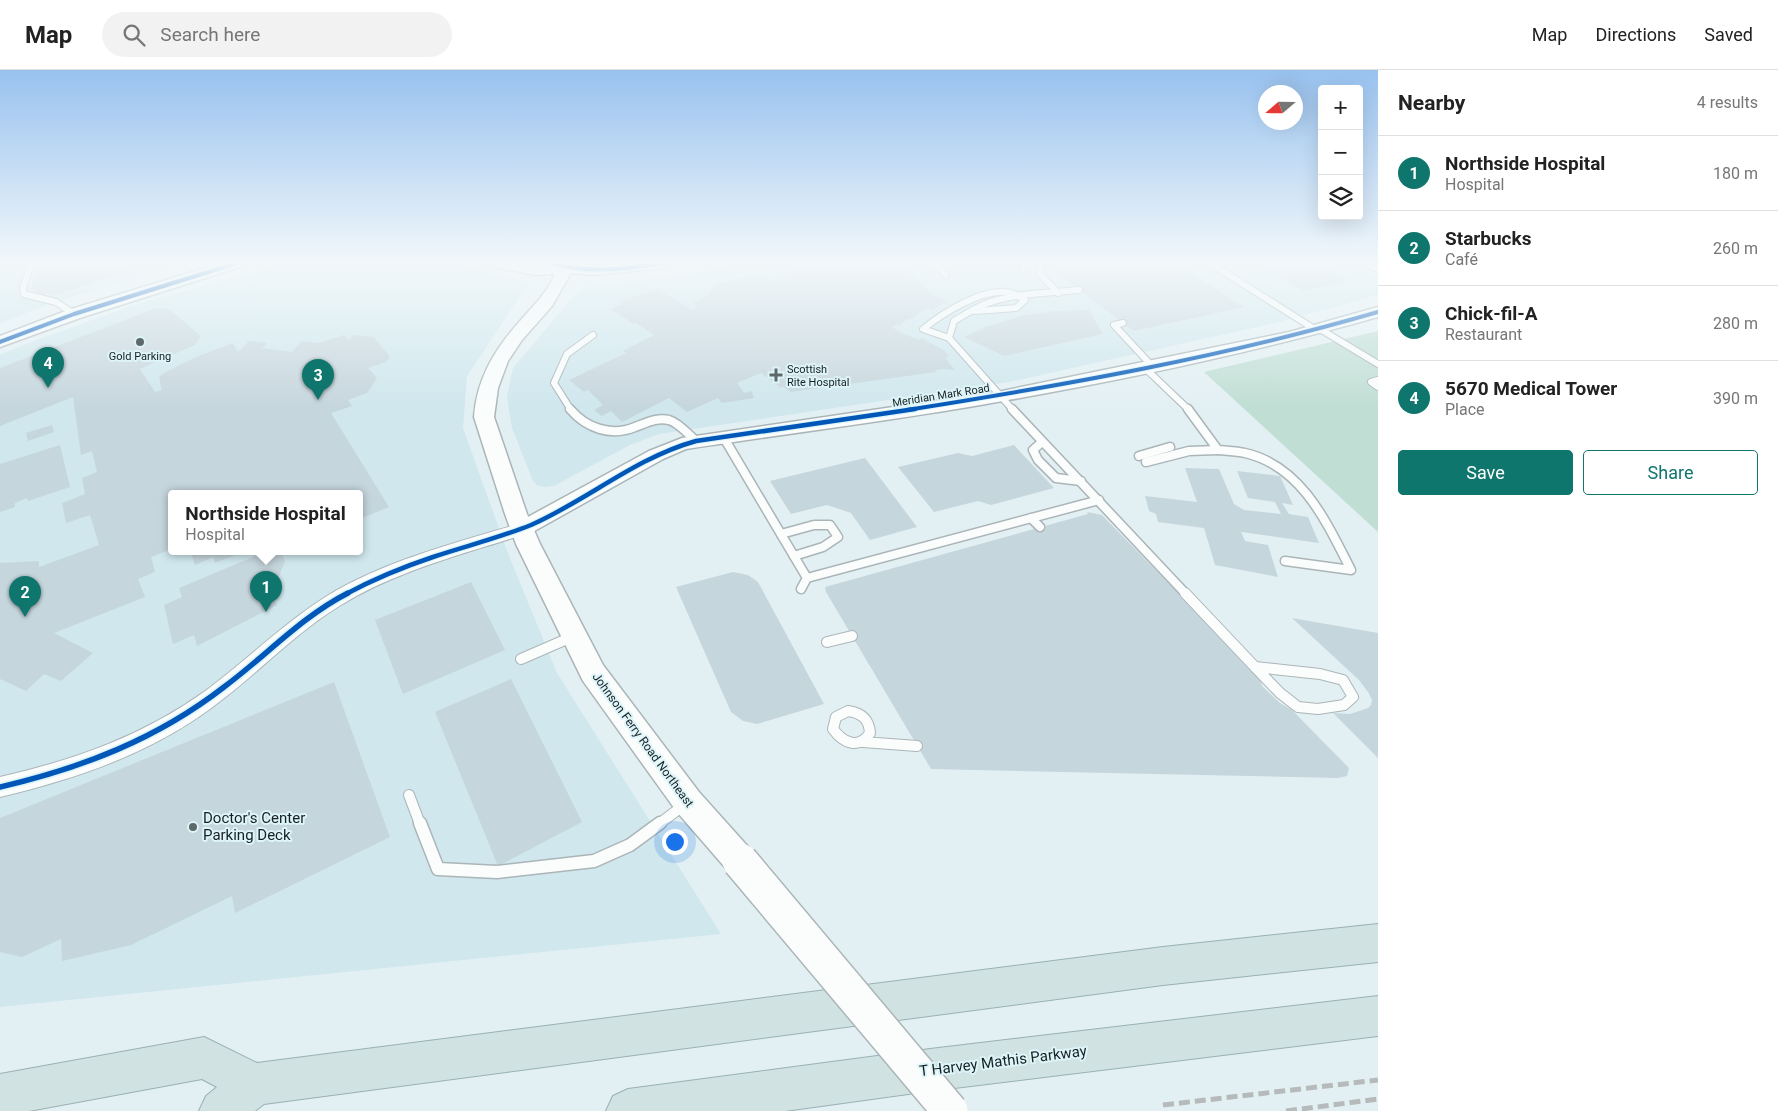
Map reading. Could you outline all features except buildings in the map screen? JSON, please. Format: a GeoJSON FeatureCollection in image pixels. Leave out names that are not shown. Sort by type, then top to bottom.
{"type":"FeatureCollection","features":[{"type":"Feature","properties":{"kind":"highway"},"geometry":{"type":"LineString","coordinates":[[221,1111],[255,1084],[1163,966],[1378,944]]}},
{"type":"Feature","properties":{"kind":"highway","name":"T Harvey Mathis Parkway"},"geometry":{"type":"LineString","coordinates":[[628,1111],[940,1069],[1378,1016]]}},
{"type":"Feature","properties":{"kind":"highway"},"geometry":{"type":"LineString","coordinates":[[0,1095],[204,1058],[255,1084]]}},
{"type":"Feature","properties":{"kind":"main road"},"geometry":{"type":"LineString","coordinates":[[0,342],[82,312]]}},
{"type":"Feature","properties":{"kind":"main road","name":"Johnson Ferry Road Northeast"},"geometry":{"type":"LineString","coordinates":[[538,312],[500,360],[490,380],[485,402],[484,418],[522,529],[574,636],[593,672],[688,802],[740,861],[950,1111]]}},
{"type":"Feature","properties":{"kind":"street","name":"Meridian Mark Road"},"geometry":{"type":"LineString","coordinates":[[522,529],[669,448],[696,442],[1002,396],[1149,367],[1318,329],[1378,312]]}},
{"type":"Feature","properties":{"kind":"street"},"geometry":{"type":"LineString","coordinates":[[0,787],[38,779],[106,757],[163,729],[199,707],[312,614],[338,598],[394,571],[522,529]]}},
{"type":"Feature","properties":{"kind":"lane"},"geometry":{"type":"LineString","coordinates":[[70,312],[74,314]]}},
{"type":"Feature","properties":{"kind":"lane"},"geometry":{"type":"LineString","coordinates":[[949,312],[923,329],[949,338],[1042,442],[1081,481],[1255,667],[1280,693],[1298,708],[1318,709],[1344,705],[1353,697],[1343,680],[1320,674],[1255,667]]}},
{"type":"Feature","properties":{"kind":"lane"},"geometry":{"type":"LineString","coordinates":[[949,338],[954,321],[969,312],[974,312]]}},
{"type":"Feature","properties":{"kind":"lane"},"geometry":{"type":"LineString","coordinates":[[1289,312],[1378,364]]}},
{"type":"Feature","properties":{"kind":"lane"},"geometry":{"type":"LineString","coordinates":[[1123,323],[1114,325],[1208,432],[1218,450]]}},
{"type":"Feature","properties":{"kind":"lane"},"geometry":{"type":"LineString","coordinates":[[593,335],[567,354],[554,383],[560,399],[576,417],[599,430],[624,431],[650,420],[669,420],[696,442]]}},
{"type":"Feature","properties":{"kind":"lane"},"geometry":{"type":"LineString","coordinates":[[1378,380],[1371,382],[1378,387]]}},
{"type":"Feature","properties":{"kind":"lane"},"geometry":{"type":"LineString","coordinates":[[724,438],[807,578]]}},
{"type":"Feature","properties":{"kind":"lane"},"geometry":{"type":"LineString","coordinates":[[1042,442],[1033,450],[1044,466],[1056,478],[1081,481]]}},
{"type":"Feature","properties":{"kind":"lane"},"geometry":{"type":"LineString","coordinates":[[1140,456],[1170,447]]}},
{"type":"Feature","properties":{"kind":"lane"},"geometry":{"type":"LineString","coordinates":[[1146,462],[1177,454],[1218,450],[1246,452],[1272,463],[1299,481],[1314,501],[1351,570],[1285,561]]}},
{"type":"Feature","properties":{"kind":"lane"},"geometry":{"type":"LineString","coordinates":[[801,590],[807,578],[1099,500]]}},
{"type":"Feature","properties":{"kind":"lane"},"geometry":{"type":"LineString","coordinates":[[1031,518],[1040,527]]}},
{"type":"Feature","properties":{"kind":"lane"},"geometry":{"type":"LineString","coordinates":[[781,534],[814,525],[830,525],[838,538],[823,547],[794,556]]}},
{"type":"Feature","properties":{"kind":"lane"},"geometry":{"type":"LineString","coordinates":[[521,659],[574,636]]}},
{"type":"Feature","properties":{"kind":"lane"},"geometry":{"type":"LineString","coordinates":[[827,642],[852,636]]}},
{"type":"Feature","properties":{"kind":"lane"},"geometry":{"type":"LineString","coordinates":[[863,742],[917,746]]}},
{"type":"Feature","properties":{"kind":"lane"},"geometry":{"type":"LineString","coordinates":[[410,795],[438,869],[497,872],[594,861],[630,845],[688,802]]}},
{"type":"Feature","properties":{"kind":"shaded area"},"geometry":{"type":"Polygon","coordinates":[[[0,312],[29,312],[0,323],[0,312]]]}},
{"type":"Feature","properties":{"kind":"shaded area"},"geometry":{"type":"Polygon","coordinates":[[[116,312],[510,312],[467,376],[463,428],[507,551],[557,673],[721,934],[0,1007],[0,355],[116,312]]]}},
{"type":"Feature","properties":{"kind":"shaded area","name":"Scottish Rite Hospital"},"geometry":{"type":"Polygon","coordinates":[[[561,312],[1317,312],[1275,323],[1009,382],[659,434],[630,445],[554,486],[545,487],[537,485],[533,481],[512,428],[507,396],[513,368],[561,312]]]}},
{"type":"Feature","properties":{"kind":"green space"},"geometry":{"type":"Polygon","coordinates":[[[1378,331],[1378,532],[1204,372],[1378,331]]]}},
{"type":"Feature","properties":{"kind":"railway"},"geometry":{"type":"LineString","coordinates":[[1163,1105],[1378,1080]]}},
{"type":"Feature","properties":{"kind":"railway"},"geometry":{"type":"LineString","coordinates":[[1286,1111],[1378,1099]]}},
{"type":"Feature","properties":{"kind":"cycle path"},"geometry":{"type":"LineString","coordinates":[[0,342],[82,312]]}},
{"type":"Feature","properties":{"kind":"cycle path"},"geometry":{"type":"LineString","coordinates":[[0,787],[31,780],[90,762],[146,738],[173,723],[225,687],[279,641],[321,608],[336,599],[398,570],[530,525],[563,508],[637,464],[676,446],[696,441],[931,406],[1107,376],[1272,340],[1378,312]]}},
{"type":"Feature","properties":{"kind":"place","name":"Gold Parking"},"geometry":{"type":"Point","coordinates":[140,342]}},
{"type":"Feature","properties":{"kind":"place","name":"Scottish Rite Hospital"},"geometry":{"type":"Point","coordinates":[776,375]}},
{"type":"Feature","properties":{"kind":"place","name":"5670 Medical Tower"},"geometry":{"type":"Point","coordinates":[48,388]}},
{"type":"Feature","properties":{"kind":"place","name":"Chick-fil-A"},"geometry":{"type":"Point","coordinates":[318,400]}},
{"type":"Feature","properties":{"kind":"place","name":"Northside Hospital"},"geometry":{"type":"Point","coordinates":[266,612]}},
{"type":"Feature","properties":{"kind":"place","name":"Starbucks"},"geometry":{"type":"Point","coordinates":[25,617]}},
{"type":"Feature","properties":{"kind":"place","name":"Doctor's Center Parking Deck"},"geometry":{"type":"Point","coordinates":[193,827]}}]}
